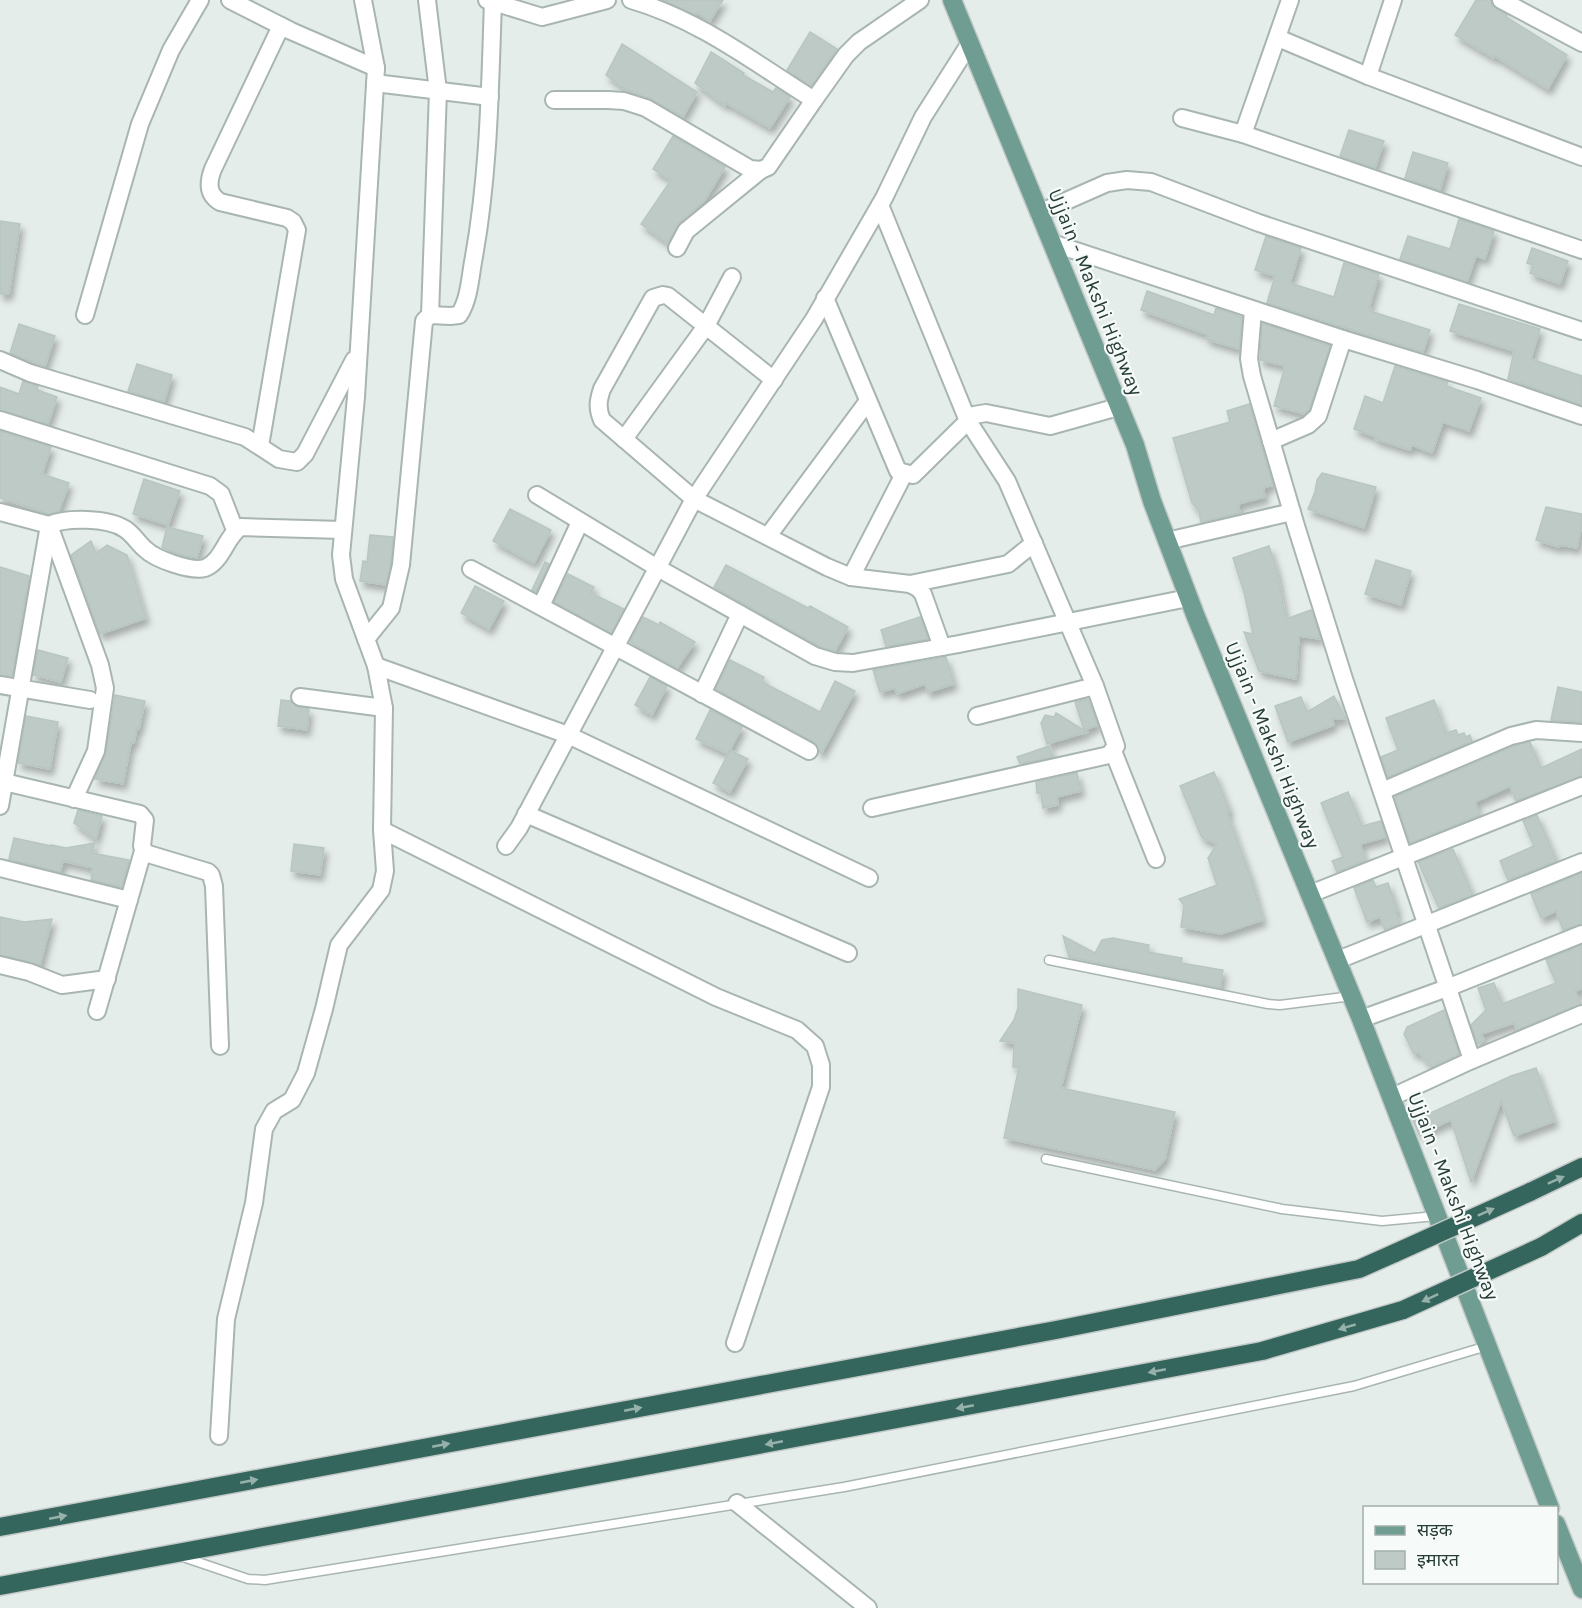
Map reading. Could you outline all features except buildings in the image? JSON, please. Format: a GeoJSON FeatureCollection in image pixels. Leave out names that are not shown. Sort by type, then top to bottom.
{"type":"FeatureCollection","features":[{"type":"Feature","properties":{"kind":"highway"},"geometry":{"type":"LineString","coordinates":[[0,1527],[1056,1330],[1359,1269],[1582,1167]]}},
{"type":"Feature","properties":{"kind":"highway"},"geometry":{"type":"LineString","coordinates":[[0,1586],[1262,1351],[1403,1310],[1541,1247],[1582,1223]]}},
{"type":"Feature","properties":{"kind":"main road","name":"Ujjain - Makshi Highway"},"geometry":{"type":"LineString","coordinates":[[952,0],[1135,445],[1152,501],[1188,598],[1338,960],[1549,1506]]}},
{"type":"Feature","properties":{"kind":"main road"},"geometry":{"type":"LineString","coordinates":[[1558,1527],[1582,1589]]}},
{"type":"Feature","properties":{"kind":"street"},"geometry":{"type":"LineString","coordinates":[[85,315],[140,124],[171,50],[200,0]]}},
{"type":"Feature","properties":{"kind":"street"},"geometry":{"type":"LineString","coordinates":[[231,0],[376,76],[438,91],[490,97]]}},
{"type":"Feature","properties":{"kind":"street"},"geometry":{"type":"LineString","coordinates":[[219,1436],[226,1319],[254,1203],[264,1129],[274,1111],[292,1100],[306,1072],[339,945],[381,890],[385,871],[382,830],[384,708],[376,666],[344,579],[341,555],[356,397],[376,76],[363,0]]}},
{"type":"Feature","properties":{"kind":"street"},"geometry":{"type":"LineString","coordinates":[[366,639],[391,608],[401,565],[424,321],[430,315],[438,91],[427,0]]}},
{"type":"Feature","properties":{"kind":"street"},"geometry":{"type":"LineString","coordinates":[[430,315],[459,315],[467,296],[479,230],[490,97],[490,1],[542,17],[606,0]]}},
{"type":"Feature","properties":{"kind":"street"},"geometry":{"type":"LineString","coordinates":[[631,0],[659,8],[688,21],[814,100]]}},
{"type":"Feature","properties":{"kind":"street"},"geometry":{"type":"LineString","coordinates":[[677,248],[686,231],[768,166],[846,55],[859,42],[920,0]]}},
{"type":"Feature","properties":{"kind":"street"},"geometry":{"type":"LineString","coordinates":[[1244,134],[1290,0]]}},
{"type":"Feature","properties":{"kind":"street"},"geometry":{"type":"LineString","coordinates":[[1368,76],[1393,0]]}},
{"type":"Feature","properties":{"kind":"street"},"geometry":{"type":"LineString","coordinates":[[1502,0],[1582,43]]}},
{"type":"Feature","properties":{"kind":"street"},"geometry":{"type":"LineString","coordinates":[[260,446],[297,230],[293,222],[287,218],[220,202],[213,198],[209,188],[213,169],[281,26]]}},
{"type":"Feature","properties":{"kind":"street"},"geometry":{"type":"LineString","coordinates":[[1278,38],[1368,76],[1582,157]]}},
{"type":"Feature","properties":{"kind":"street"},"geometry":{"type":"LineString","coordinates":[[506,846],[526,814],[694,499],[814,319],[880,205],[923,117],[970,43]]}},
{"type":"Feature","properties":{"kind":"street"},"geometry":{"type":"LineString","coordinates":[[554,100],[624,101],[646,108],[750,169],[761,170]]}},
{"type":"Feature","properties":{"kind":"street"},"geometry":{"type":"LineString","coordinates":[[1182,118],[1244,134],[1582,250]]}},
{"type":"Feature","properties":{"kind":"street"},"geometry":{"type":"LineString","coordinates":[[1039,213],[1107,183],[1127,180],[1151,182],[1323,245],[1582,331]]}},
{"type":"Feature","properties":{"kind":"street"},"geometry":{"type":"LineString","coordinates":[[872,808],[1109,755],[1116,746],[1095,686],[1034,543],[1007,482],[968,421],[880,205]]}},
{"type":"Feature","properties":{"kind":"street"},"geometry":{"type":"LineString","coordinates":[[1052,243],[1582,416]]}},
{"type":"Feature","properties":{"kind":"street"},"geometry":{"type":"LineString","coordinates":[[624,439],[706,326],[732,277]]}},
{"type":"Feature","properties":{"kind":"street"},"geometry":{"type":"LineString","coordinates":[[774,380],[668,296],[663,295],[652,298],[602,389],[597,403],[602,420],[694,499],[851,577],[910,584],[1008,564],[1034,543]]}},
{"type":"Feature","properties":{"kind":"street"},"geometry":{"type":"LineString","coordinates":[[825,297],[898,471],[904,474],[913,474],[974,415],[986,413],[1050,426],[1118,407]]}},
{"type":"Feature","properties":{"kind":"street"},"geometry":{"type":"LineString","coordinates":[[1253,310],[1249,358],[1270,441],[1382,791],[1472,1060]]}},
{"type":"Feature","properties":{"kind":"street"},"geometry":{"type":"LineString","coordinates":[[1270,441],[1308,425],[1318,416],[1343,339]]}},
{"type":"Feature","properties":{"kind":"street"},"geometry":{"type":"LineString","coordinates":[[0,360],[30,374],[245,437],[279,459],[297,462],[305,454],[357,354]]}},
{"type":"Feature","properties":{"kind":"street"},"geometry":{"type":"LineString","coordinates":[[768,536],[868,401]]}},
{"type":"Feature","properties":{"kind":"street"},"geometry":{"type":"LineString","coordinates":[[0,420],[210,486],[221,494],[235,530]]}},
{"type":"Feature","properties":{"kind":"street"},"geometry":{"type":"LineString","coordinates":[[851,577],[904,474]]}},
{"type":"Feature","properties":{"kind":"street"},"geometry":{"type":"LineString","coordinates":[[537,495],[656,567],[815,657],[835,662],[853,663],[942,647],[1188,598]]}},
{"type":"Feature","properties":{"kind":"street"},"geometry":{"type":"LineString","coordinates":[[0,512],[49,525],[72,519],[112,524],[126,529],[146,551],[162,560],[195,569],[213,562],[235,530],[241,527],[342,530]]}},
{"type":"Feature","properties":{"kind":"street"},"geometry":{"type":"LineString","coordinates":[[1167,541],[1292,512]]}},
{"type":"Feature","properties":{"kind":"street"},"geometry":{"type":"LineString","coordinates":[[542,606],[580,522]]}},
{"type":"Feature","properties":{"kind":"street"},"geometry":{"type":"LineString","coordinates":[[0,806],[1,782],[21,690],[49,525]]}},
{"type":"Feature","properties":{"kind":"street"},"geometry":{"type":"LineString","coordinates":[[49,525],[100,665],[105,688],[96,751],[74,799]]}},
{"type":"Feature","properties":{"kind":"street"},"geometry":{"type":"LineString","coordinates":[[471,569],[809,751]]}},
{"type":"Feature","properties":{"kind":"street"},"geometry":{"type":"LineString","coordinates":[[910,584],[923,594],[942,647]]}},
{"type":"Feature","properties":{"kind":"street"},"geometry":{"type":"LineString","coordinates":[[702,694],[740,614]]}},
{"type":"Feature","properties":{"kind":"street"},"geometry":{"type":"LineString","coordinates":[[376,666],[568,735],[869,878]]}},
{"type":"Feature","properties":{"kind":"street"},"geometry":{"type":"LineString","coordinates":[[0,685],[90,700]]}},
{"type":"Feature","properties":{"kind":"street"},"geometry":{"type":"LineString","coordinates":[[977,716],[1095,686]]}},
{"type":"Feature","properties":{"kind":"street"},"geometry":{"type":"LineString","coordinates":[[300,697],[384,708]]}},
{"type":"Feature","properties":{"kind":"street"},"geometry":{"type":"LineString","coordinates":[[1382,791],[1511,736],[1536,730],[1582,733]]}},
{"type":"Feature","properties":{"kind":"street"},"geometry":{"type":"LineString","coordinates":[[1113,751],[1156,859]]}},
{"type":"Feature","properties":{"kind":"street"},"geometry":{"type":"LineString","coordinates":[[1,782],[143,816],[145,820],[143,851],[98,1011]]}},
{"type":"Feature","properties":{"kind":"street"},"geometry":{"type":"LineString","coordinates":[[1310,894],[1582,786]]}},
{"type":"Feature","properties":{"kind":"street"},"geometry":{"type":"LineString","coordinates":[[526,814],[848,953]]}},
{"type":"Feature","properties":{"kind":"street"},"geometry":{"type":"LineString","coordinates":[[382,830],[716,997],[797,1030],[814,1046],[821,1065],[821,1087],[735,1343]]}},
{"type":"Feature","properties":{"kind":"street"},"geometry":{"type":"LineString","coordinates":[[143,851],[148,855],[208,872],[213,879],[220,1047]]}},
{"type":"Feature","properties":{"kind":"street"},"geometry":{"type":"LineString","coordinates":[[1338,960],[1582,862]]}},
{"type":"Feature","properties":{"kind":"street"},"geometry":{"type":"LineString","coordinates":[[0,868],[129,900]]}},
{"type":"Feature","properties":{"kind":"street"},"geometry":{"type":"LineString","coordinates":[[1361,1018],[1447,988],[1582,934]]}},
{"type":"Feature","properties":{"kind":"street"},"geometry":{"type":"LineString","coordinates":[[0,965],[29,972],[62,985],[106,979]]}},
{"type":"Feature","properties":{"kind":"street"},"geometry":{"type":"LineString","coordinates":[[1392,1097],[1472,1060],[1582,1014]]}},
{"type":"Feature","properties":{"kind":"street"},"geometry":{"type":"LineString","coordinates":[[737,1503],[868,1608]]}},
{"type":"Feature","properties":{"kind":"lane"},"geometry":{"type":"LineString","coordinates":[[1049,960],[1268,1004],[1352,996]]}},
{"type":"Feature","properties":{"kind":"lane"},"geometry":{"type":"LineString","coordinates":[[1046,1159],[1282,1209],[1382,1221],[1437,1216]]}},
{"type":"Feature","properties":{"kind":"lane"},"geometry":{"type":"LineString","coordinates":[[174,1554],[248,1579],[265,1580],[844,1487],[1354,1386],[1486,1346]]}}]}
